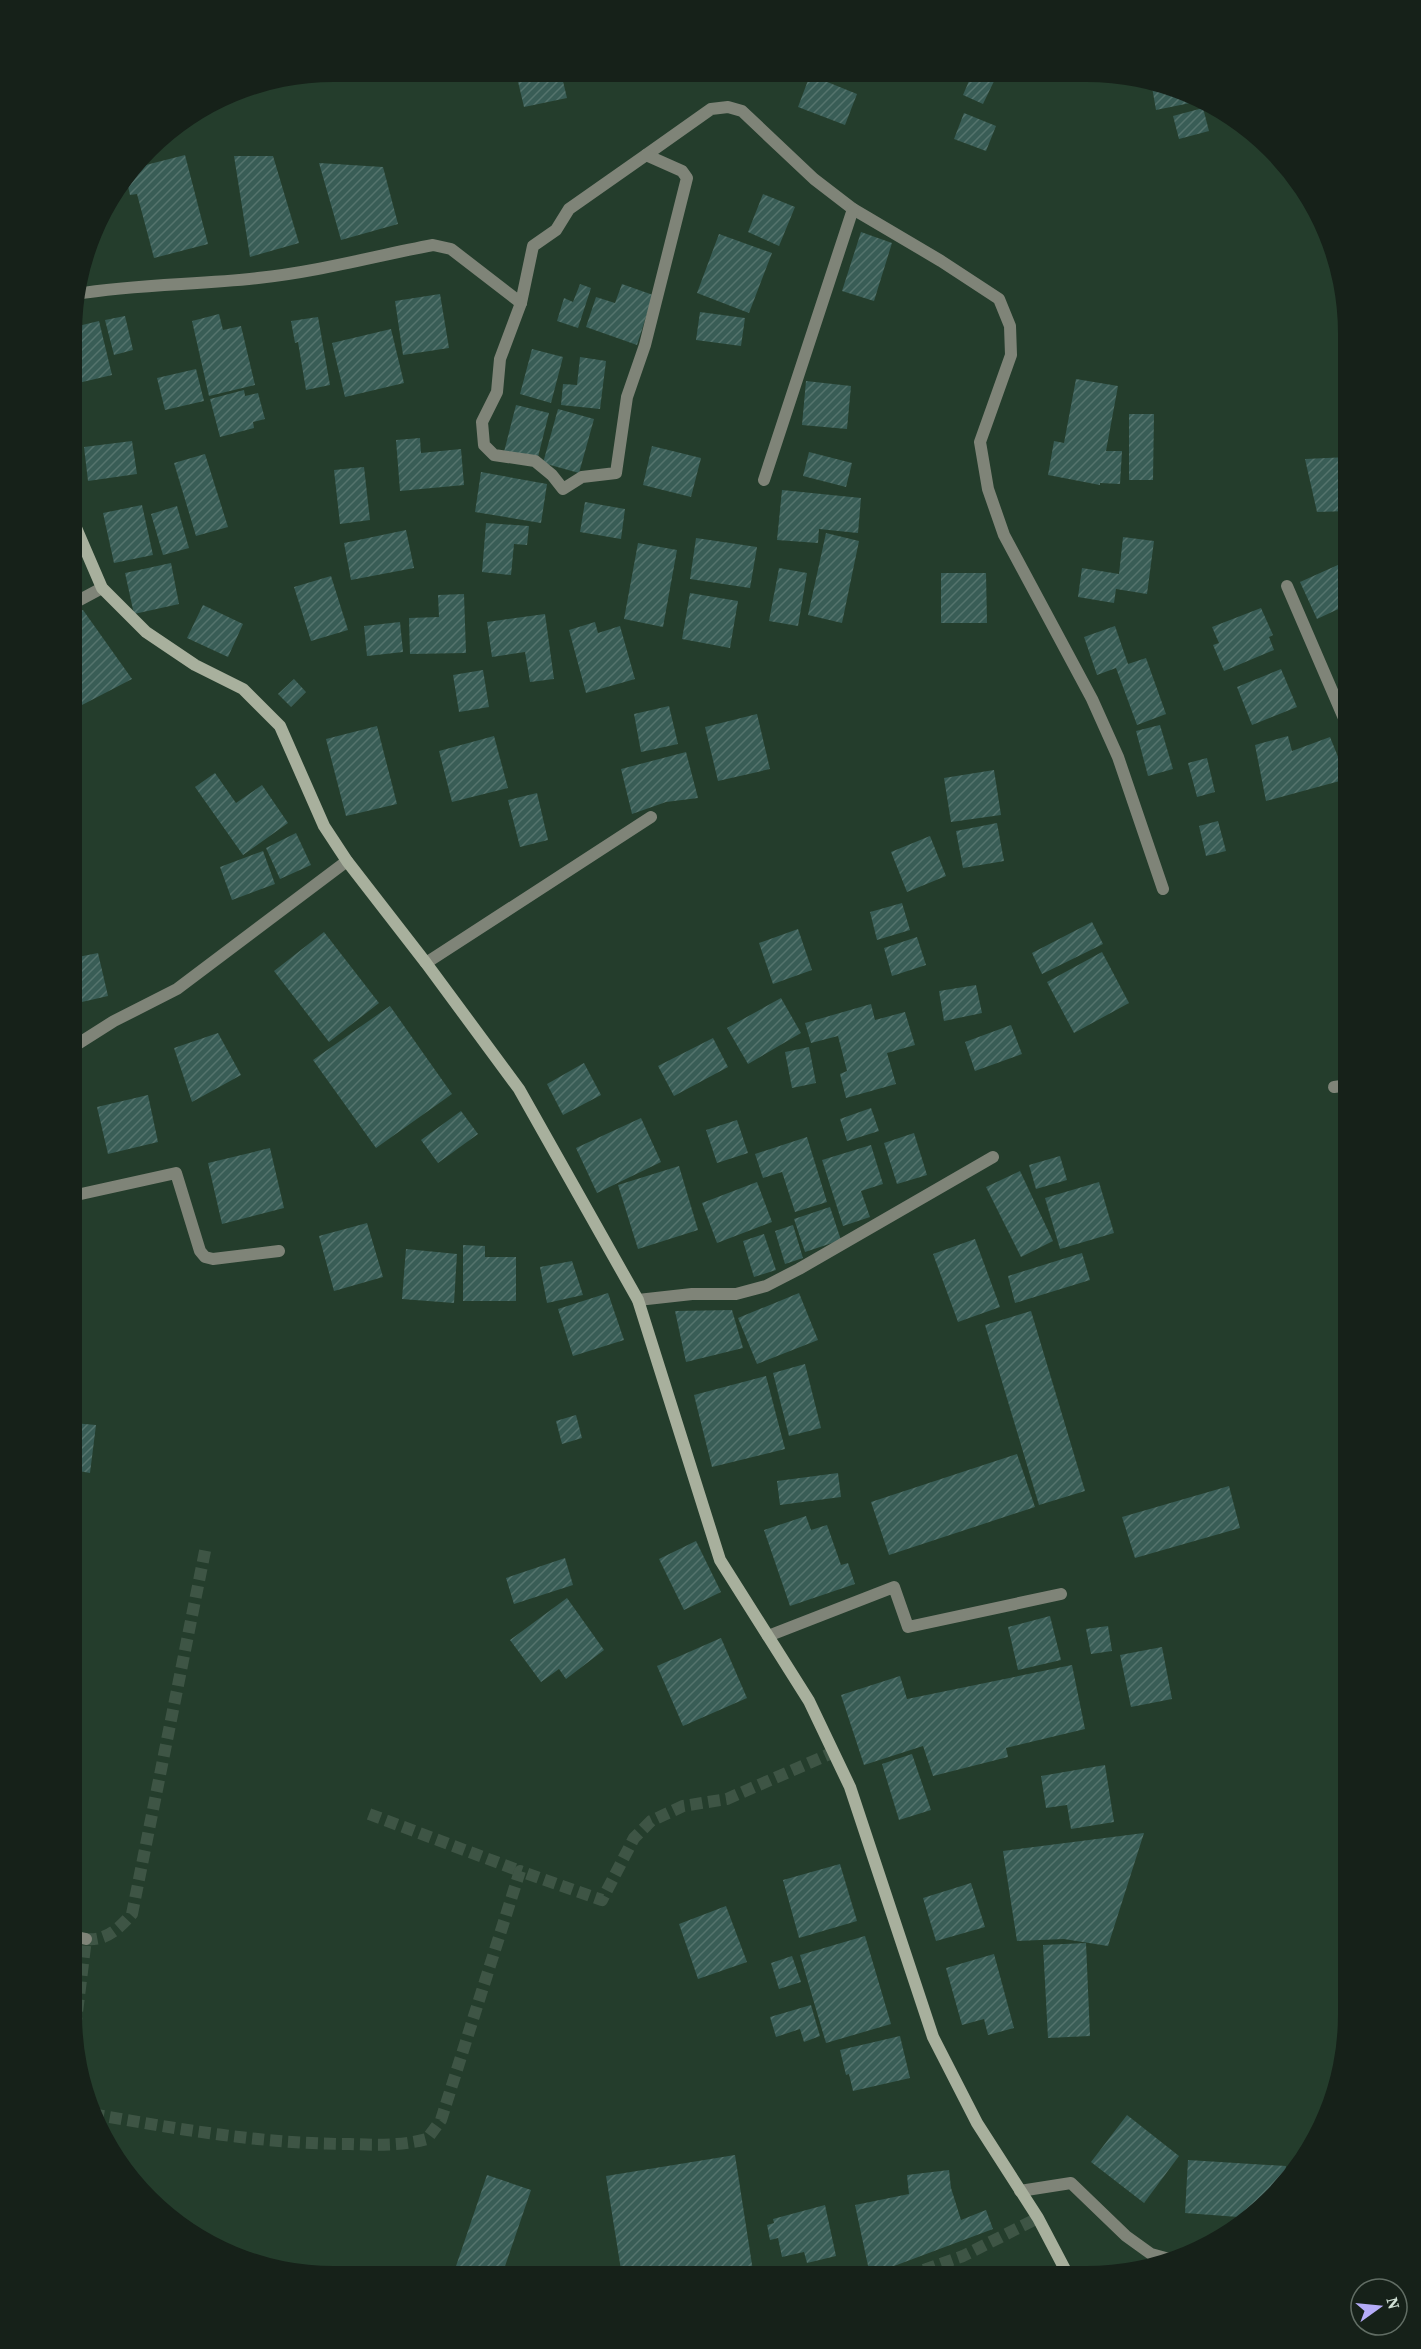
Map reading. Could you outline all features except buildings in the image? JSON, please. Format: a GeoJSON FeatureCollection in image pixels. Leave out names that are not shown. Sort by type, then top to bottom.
{"type":"FeatureCollection","features":[{"type":"Feature","properties":{"kind":"street"},"geometry":{"type":"LineString","coordinates":[[646,155],[682,171],[687,178],[645,345],[627,396],[616,473],[582,477],[563,489],[552,475],[535,462],[494,455],[484,445],[482,422],[497,392],[500,359],[521,303],[534,246],[556,230],[569,209],[711,109],[728,107],[742,111],[814,179],[853,209],[941,261],[999,299],[1010,326],[1011,355],[980,442],[988,489],[1004,535],[1092,699],[1109,738],[1163,889]]}},
{"type":"Feature","properties":{"kind":"street"},"geometry":{"type":"LineString","coordinates":[[764,480],[853,209]]}},
{"type":"Feature","properties":{"kind":"street"},"geometry":{"type":"LineString","coordinates":[[86,293],[258,278],[300,272],[433,245],[451,249],[521,303]]}},
{"type":"Feature","properties":{"kind":"street"},"geometry":{"type":"LineString","coordinates":[[82,542],[102,588],[146,632],[195,665],[243,689],[280,726],[324,826],[347,861],[519,1089],[638,1300],[720,1560],[809,1701],[850,1787],[933,2037],[977,2123],[1038,2218],[1063,2266]]}},
{"type":"Feature","properties":{"kind":"street"},"geometry":{"type":"LineString","coordinates":[[1287,586],[1338,704]]}},
{"type":"Feature","properties":{"kind":"street"},"geometry":{"type":"LineString","coordinates":[[82,599],[102,588]]}},
{"type":"Feature","properties":{"kind":"street"},"geometry":{"type":"LineString","coordinates":[[426,963],[651,816]]}},
{"type":"Feature","properties":{"kind":"street"},"geometry":{"type":"LineString","coordinates":[[82,1041],[114,1021],[177,989],[347,861]]}},
{"type":"Feature","properties":{"kind":"street"},"geometry":{"type":"LineString","coordinates":[[1334,1087],[1338,1086]]}},
{"type":"Feature","properties":{"kind":"street"},"geometry":{"type":"LineString","coordinates":[[638,1300],[692,1294],[736,1294],[766,1286],[800,1269],[993,1157]]}},
{"type":"Feature","properties":{"kind":"street"},"geometry":{"type":"LineString","coordinates":[[82,1194],[176,1173],[200,1251],[206,1257],[213,1259],[279,1251]]}},
{"type":"Feature","properties":{"kind":"street"},"geometry":{"type":"LineString","coordinates":[[768,1636],[894,1587],[908,1627],[1061,1594]]}},
{"type":"Feature","properties":{"kind":"street"},"geometry":{"type":"LineString","coordinates":[[82,1938],[86,1939]]}},
{"type":"Feature","properties":{"kind":"street"},"geometry":{"type":"LineString","coordinates":[[1020,2190],[1071,2183],[1126,2236],[1151,2254],[1158,2256]]}},
{"type":"Feature","properties":{"kind":"tunnel"},"geometry":{"type":"LineString","coordinates":[[82,1972],[86,1939],[106,1936],[132,1914],[206,1546]]}},
{"type":"Feature","properties":{"kind":"tunnel"},"geometry":{"type":"LineString","coordinates":[[104,2116],[188,2130],[285,2141],[379,2145],[427,2139],[441,2120],[520,1871],[602,1900],[634,1838],[651,1821],[683,1806],[727,1799],[834,1752]]}},
{"type":"Feature","properties":{"kind":"tunnel"},"geometry":{"type":"LineString","coordinates":[[369,1814],[520,1871]]}},
{"type":"Feature","properties":{"kind":"tunnel"},"geometry":{"type":"LineString","coordinates":[[935,2266],[963,2256],[1038,2218]]}}]}
